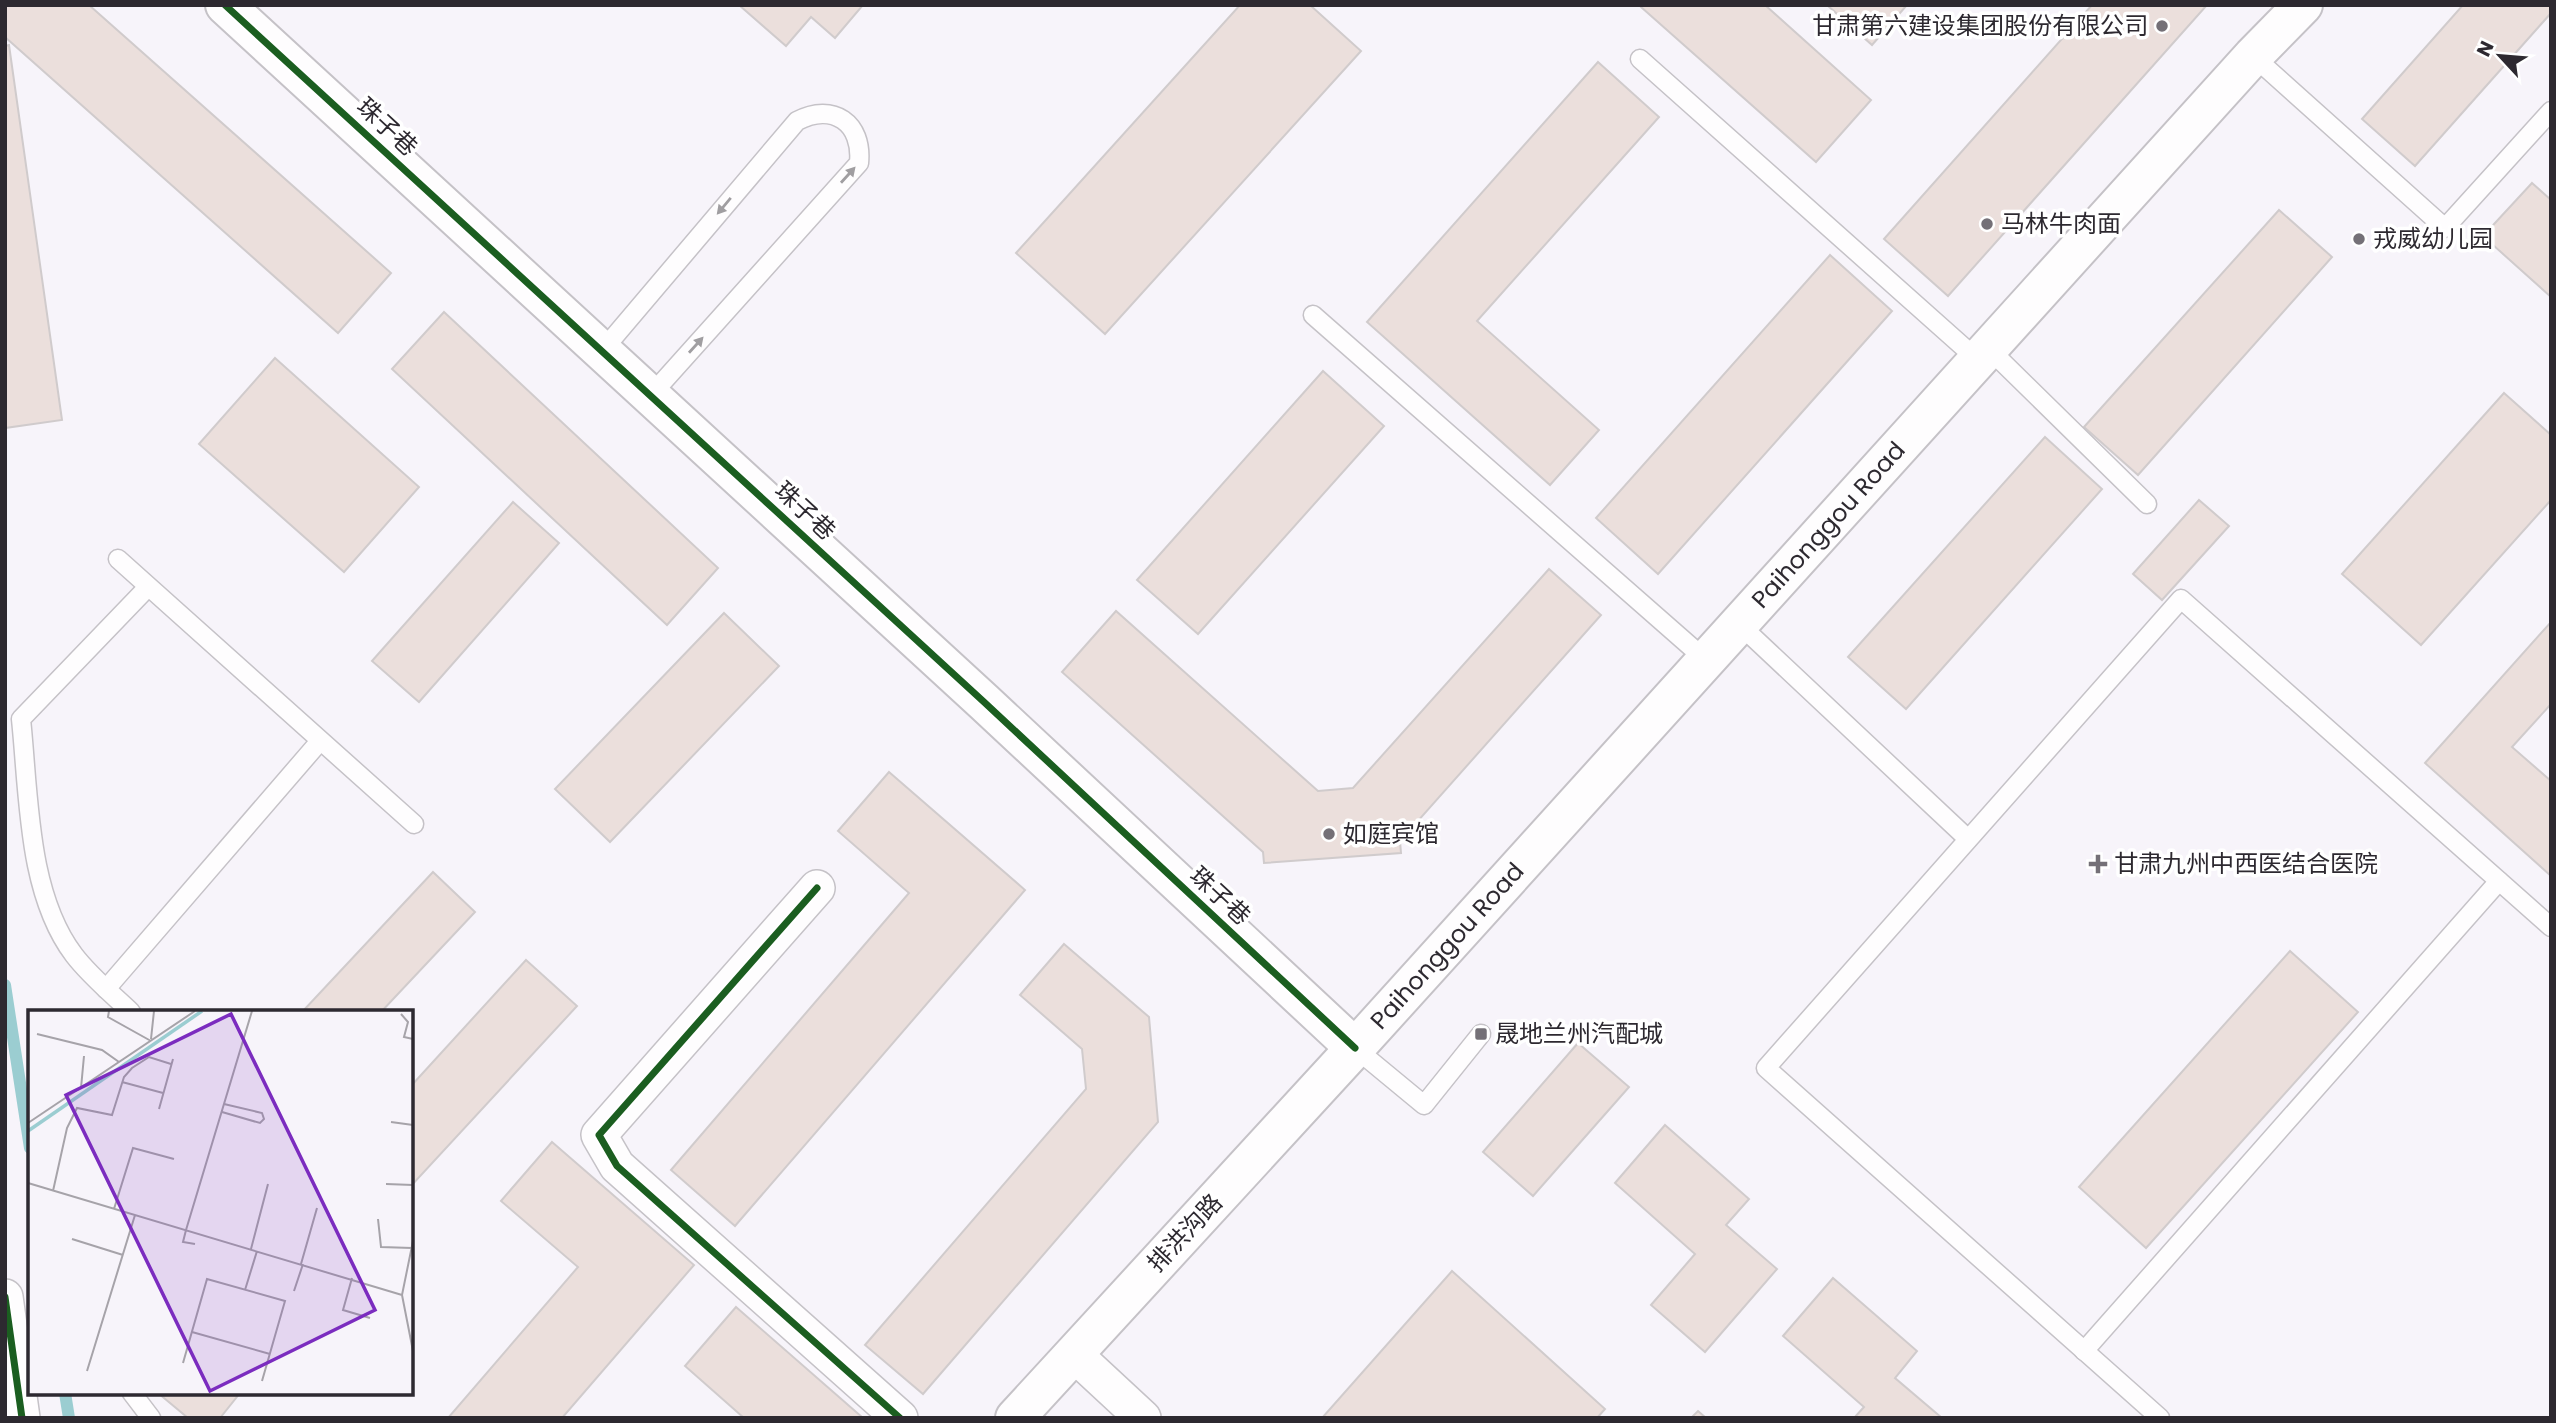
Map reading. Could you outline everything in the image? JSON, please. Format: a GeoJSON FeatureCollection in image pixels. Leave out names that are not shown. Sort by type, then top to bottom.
{"type":"FeatureCollection","features":[{"type":"Feature","properties":{"kind":"main road","name":"珠子巷"},"geometry":{"type":"LineString","coordinates":[[225,5],[994,711],[1355,1048]]}},
{"type":"Feature","properties":{"kind":"main road","name":"Paihonggou Road"},"geometry":{"type":"LineString","coordinates":[[1355,1048],[2253,56],[2303,5]]}},
{"type":"Feature","properties":{"kind":"main road","name":"排洪沟路"},"geometry":{"type":"LineString","coordinates":[[1015,1418],[1355,1048]]}},
{"type":"Feature","properties":{"kind":"street"},"geometry":{"type":"LineString","coordinates":[[817,888],[599,1135],[617,1166],[900,1418]]}},
{"type":"Feature","properties":{"kind":"street"},"geometry":{"type":"LineString","coordinates":[[5,1297],[22,1418]]}},
{"type":"Feature","properties":{"kind":"street"},"geometry":{"type":"LineString","coordinates":[[1074,1354],[1143,1418]]}},
{"type":"Feature","properties":{"kind":"lane"},"geometry":{"type":"LineString","coordinates":[[2253,56],[2445,228],[2551,111]]}},
{"type":"Feature","properties":{"kind":"lane"},"geometry":{"type":"LineString","coordinates":[[1640,59],[1983,354],[2147,503]]}},
{"type":"Feature","properties":{"kind":"lane"},"geometry":{"type":"LineString","coordinates":[[602,351],[797,121],[809,114],[822,113],[835,115],[846,122],[856,133],[861,148],[859,163],[651,396]]}},
{"type":"Feature","properties":{"kind":"lane"},"geometry":{"type":"LineString","coordinates":[[1313,315],[1706,660]]}},
{"type":"Feature","properties":{"kind":"lane"},"geometry":{"type":"LineString","coordinates":[[118,559],[414,824]]}},
{"type":"Feature","properties":{"kind":"lane"},"geometry":{"type":"LineString","coordinates":[[129,1010],[74,955],[50,915],[37,870],[21,719],[148,586]]}},
{"type":"Feature","properties":{"kind":"lane"},"geometry":{"type":"LineString","coordinates":[[2160,1418],[1766,1068],[2181,598],[2551,927]]}},
{"type":"Feature","properties":{"kind":"lane"},"geometry":{"type":"LineString","coordinates":[[1738,624],[1968,839]]}},
{"type":"Feature","properties":{"kind":"lane"},"geometry":{"type":"LineString","coordinates":[[106,989],[320,741]]}},
{"type":"Feature","properties":{"kind":"lane"},"geometry":{"type":"LineString","coordinates":[[2084,1351],[2499,881]]}},
{"type":"Feature","properties":{"kind":"lane"},"geometry":{"type":"LineString","coordinates":[[1355,1048],[1424,1105],[1481,1034]]}},
{"type":"Feature","properties":{"kind":"lane"},"geometry":{"type":"LineString","coordinates":[[134,1395],[151,1418]]}},
{"type":"Feature","properties":{"kind":"building"},"geometry":{"type":"Polygon","coordinates":[[[5,5],[89,5],[391,273],[338,333],[5,37],[5,5]]]}},
{"type":"Feature","properties":{"kind":"building"},"geometry":{"type":"Polygon","coordinates":[[[739,5],[863,5],[835,38],[811,17],[786,46],[739,5]]]}},
{"type":"Feature","properties":{"kind":"building"},"geometry":{"type":"Polygon","coordinates":[[[1240,5],[1310,5],[1361,51],[1105,334],[1016,253],[1240,5]]]}},
{"type":"Feature","properties":{"kind":"building"},"geometry":{"type":"Polygon","coordinates":[[[1765,5],[1871,100],[1816,162],[1641,7],[1765,5]]]}},
{"type":"Feature","properties":{"kind":"building"},"geometry":{"type":"Polygon","coordinates":[[[1827,5],[1907,5],[1872,45],[1827,5]]]}},
{"type":"Feature","properties":{"kind":"building"},"geometry":{"type":"Polygon","coordinates":[[[2092,5],[2207,5],[1948,296],[1884,239],[2092,5]]]}},
{"type":"Feature","properties":{"kind":"building"},"geometry":{"type":"Polygon","coordinates":[[[2463,5],[2551,5],[2551,13],[2415,166],[2362,119],[2463,5]]]}},
{"type":"Feature","properties":{"kind":"building"},"geometry":{"type":"Polygon","coordinates":[[[9,45],[62,420],[5,428],[5,46],[9,45]]]}},
{"type":"Feature","properties":{"kind":"building"},"geometry":{"type":"Polygon","coordinates":[[[1598,62],[1659,117],[1477,321],[1599,430],[1550,485],[1367,322],[1598,62]]]}},
{"type":"Feature","properties":{"kind":"building"},"geometry":{"type":"Polygon","coordinates":[[[2532,183],[2551,200],[2551,297],[2483,236],[2532,183]]]}},
{"type":"Feature","properties":{"kind":"building"},"geometry":{"type":"Polygon","coordinates":[[[2279,210],[2332,257],[2138,475],[2084,427],[2279,210]]]}},
{"type":"Feature","properties":{"kind":"building"},"geometry":{"type":"Polygon","coordinates":[[[1830,255],[1892,311],[1658,574],[1596,518],[1830,255]]]}},
{"type":"Feature","properties":{"kind":"building"},"geometry":{"type":"Polygon","coordinates":[[[444,312],[718,568],[667,625],[392,369],[444,312]]]}},
{"type":"Feature","properties":{"kind":"building"},"geometry":{"type":"Polygon","coordinates":[[[275,358],[419,487],[344,572],[199,444],[275,358]]]}},
{"type":"Feature","properties":{"kind":"building"},"geometry":{"type":"Polygon","coordinates":[[[1323,371],[1384,426],[1198,634],[1137,580],[1323,371]]]}},
{"type":"Feature","properties":{"kind":"building"},"geometry":{"type":"Polygon","coordinates":[[[2504,393],[2551,435],[2551,500],[2421,645],[2342,574],[2504,393]]]}},
{"type":"Feature","properties":{"kind":"building"},"geometry":{"type":"Polygon","coordinates":[[[2045,437],[2102,489],[1906,709],[1848,657],[2045,437]]]}},
{"type":"Feature","properties":{"kind":"building"},"geometry":{"type":"Polygon","coordinates":[[[2199,500],[2229,526],[2162,600],[2133,574],[2199,500]]]}},
{"type":"Feature","properties":{"kind":"building"},"geometry":{"type":"Polygon","coordinates":[[[513,502],[559,543],[419,702],[372,661],[513,502]]]}},
{"type":"Feature","properties":{"kind":"building"},"geometry":{"type":"Polygon","coordinates":[[[1549,569],[1601,615],[1400,841],[1401,853],[1264,863],[1263,852],[1062,672],[1116,611],[1318,791],[1353,788],[1549,569]]]}},
{"type":"Feature","properties":{"kind":"building"},"geometry":{"type":"Polygon","coordinates":[[[724,613],[779,666],[610,842],[555,789],[724,613]]]}},
{"type":"Feature","properties":{"kind":"building"},"geometry":{"type":"Polygon","coordinates":[[[2551,622],[2551,704],[2512,747],[2551,781],[2551,876],[2425,763],[2551,622]]]}},
{"type":"Feature","properties":{"kind":"building"},"geometry":{"type":"Polygon","coordinates":[[[889,772],[1025,890],[735,1226],[671,1170],[909,893],[838,831],[889,772]]]}},
{"type":"Feature","properties":{"kind":"building"},"geometry":{"type":"Polygon","coordinates":[[[433,872],[475,912],[383,1010],[304,1010],[433,872]]]}},
{"type":"Feature","properties":{"kind":"building"},"geometry":{"type":"Polygon","coordinates":[[[1064,944],[1149,1017],[1158,1122],[923,1394],[865,1345],[1086,1089],[1082,1049],[1020,995],[1064,944]]]}},
{"type":"Feature","properties":{"kind":"building"},"geometry":{"type":"Polygon","coordinates":[[[2290,951],[2358,1012],[2146,1248],[2079,1187],[2290,951]]]}},
{"type":"Feature","properties":{"kind":"building"},"geometry":{"type":"Polygon","coordinates":[[[526,960],[577,1006],[413,1184],[413,1084],[526,960]]]}},
{"type":"Feature","properties":{"kind":"building"},"geometry":{"type":"Polygon","coordinates":[[[1578,1043],[1629,1087],[1533,1196],[1483,1152],[1578,1043]]]}},
{"type":"Feature","properties":{"kind":"building"},"geometry":{"type":"Polygon","coordinates":[[[1665,1125],[1749,1199],[1726,1225],[1777,1269],[1705,1352],[1651,1305],[1695,1254],[1615,1183],[1665,1125]]]}},
{"type":"Feature","properties":{"kind":"building"},"geometry":{"type":"Polygon","coordinates":[[[552,1142],[694,1265],[562,1418],[448,1418],[578,1267],[501,1201],[552,1142]]]}},
{"type":"Feature","properties":{"kind":"building"},"geometry":{"type":"Polygon","coordinates":[[[1452,1271],[1605,1409],[1597,1418],[1322,1418],[1452,1271]]]}},
{"type":"Feature","properties":{"kind":"building"},"geometry":{"type":"Polygon","coordinates":[[[1833,1278],[1917,1351],[1895,1378],[1942,1418],[1854,1418],[1864,1407],[1783,1336],[1833,1278]]]}},
{"type":"Feature","properties":{"kind":"building"},"geometry":{"type":"Polygon","coordinates":[[[736,1307],[863,1418],[744,1418],[685,1366],[736,1307]]]}},
{"type":"Feature","properties":{"kind":"building"},"geometry":{"type":"Polygon","coordinates":[[[160,1395],[238,1395],[220,1418],[188,1418],[160,1395]]]}},
{"type":"Feature","properties":{"kind":"building"},"geometry":{"type":"Polygon","coordinates":[[[1698,1411],[1706,1418],[1691,1418],[1698,1411]]]}},
{"type":"Feature","properties":{"kind":"waterway"},"geometry":{"type":"LineString","coordinates":[[5,985],[28,1135]]}},
{"type":"Feature","properties":{"kind":"waterway"},"geometry":{"type":"LineString","coordinates":[[65,1395],[69,1418]]}},
{"type":"Feature","properties":{"kind":"cycle path"},"geometry":{"type":"LineString","coordinates":[[225,5],[984,702],[1355,1048]]}},
{"type":"Feature","properties":{"kind":"cycle path"},"geometry":{"type":"LineString","coordinates":[[817,888],[599,1135],[617,1166],[900,1418]]}},
{"type":"Feature","properties":{"kind":"cycle path"},"geometry":{"type":"LineString","coordinates":[[5,1297],[22,1418]]}},
{"type":"Feature","properties":{"kind":"place","name":"甘肃第六建设集团股份有限公司"},"geometry":{"type":"Point","coordinates":[2162,26]}},
{"type":"Feature","properties":{"kind":"place","name":"马林牛肉面"},"geometry":{"type":"Point","coordinates":[1987,224]}},
{"type":"Feature","properties":{"kind":"place","name":"戎威幼儿园"},"geometry":{"type":"Point","coordinates":[2359,239]}},
{"type":"Feature","properties":{"kind":"place","name":"如庭宾馆"},"geometry":{"type":"Point","coordinates":[1329,834]}},
{"type":"Feature","properties":{"kind":"place","name":"甘肃九州中西医结合医院"},"geometry":{"type":"Point","coordinates":[2098,864]}},
{"type":"Feature","properties":{"kind":"place","name":"晟地兰州汽配城"},"geometry":{"type":"Point","coordinates":[1481,1034]}}]}
